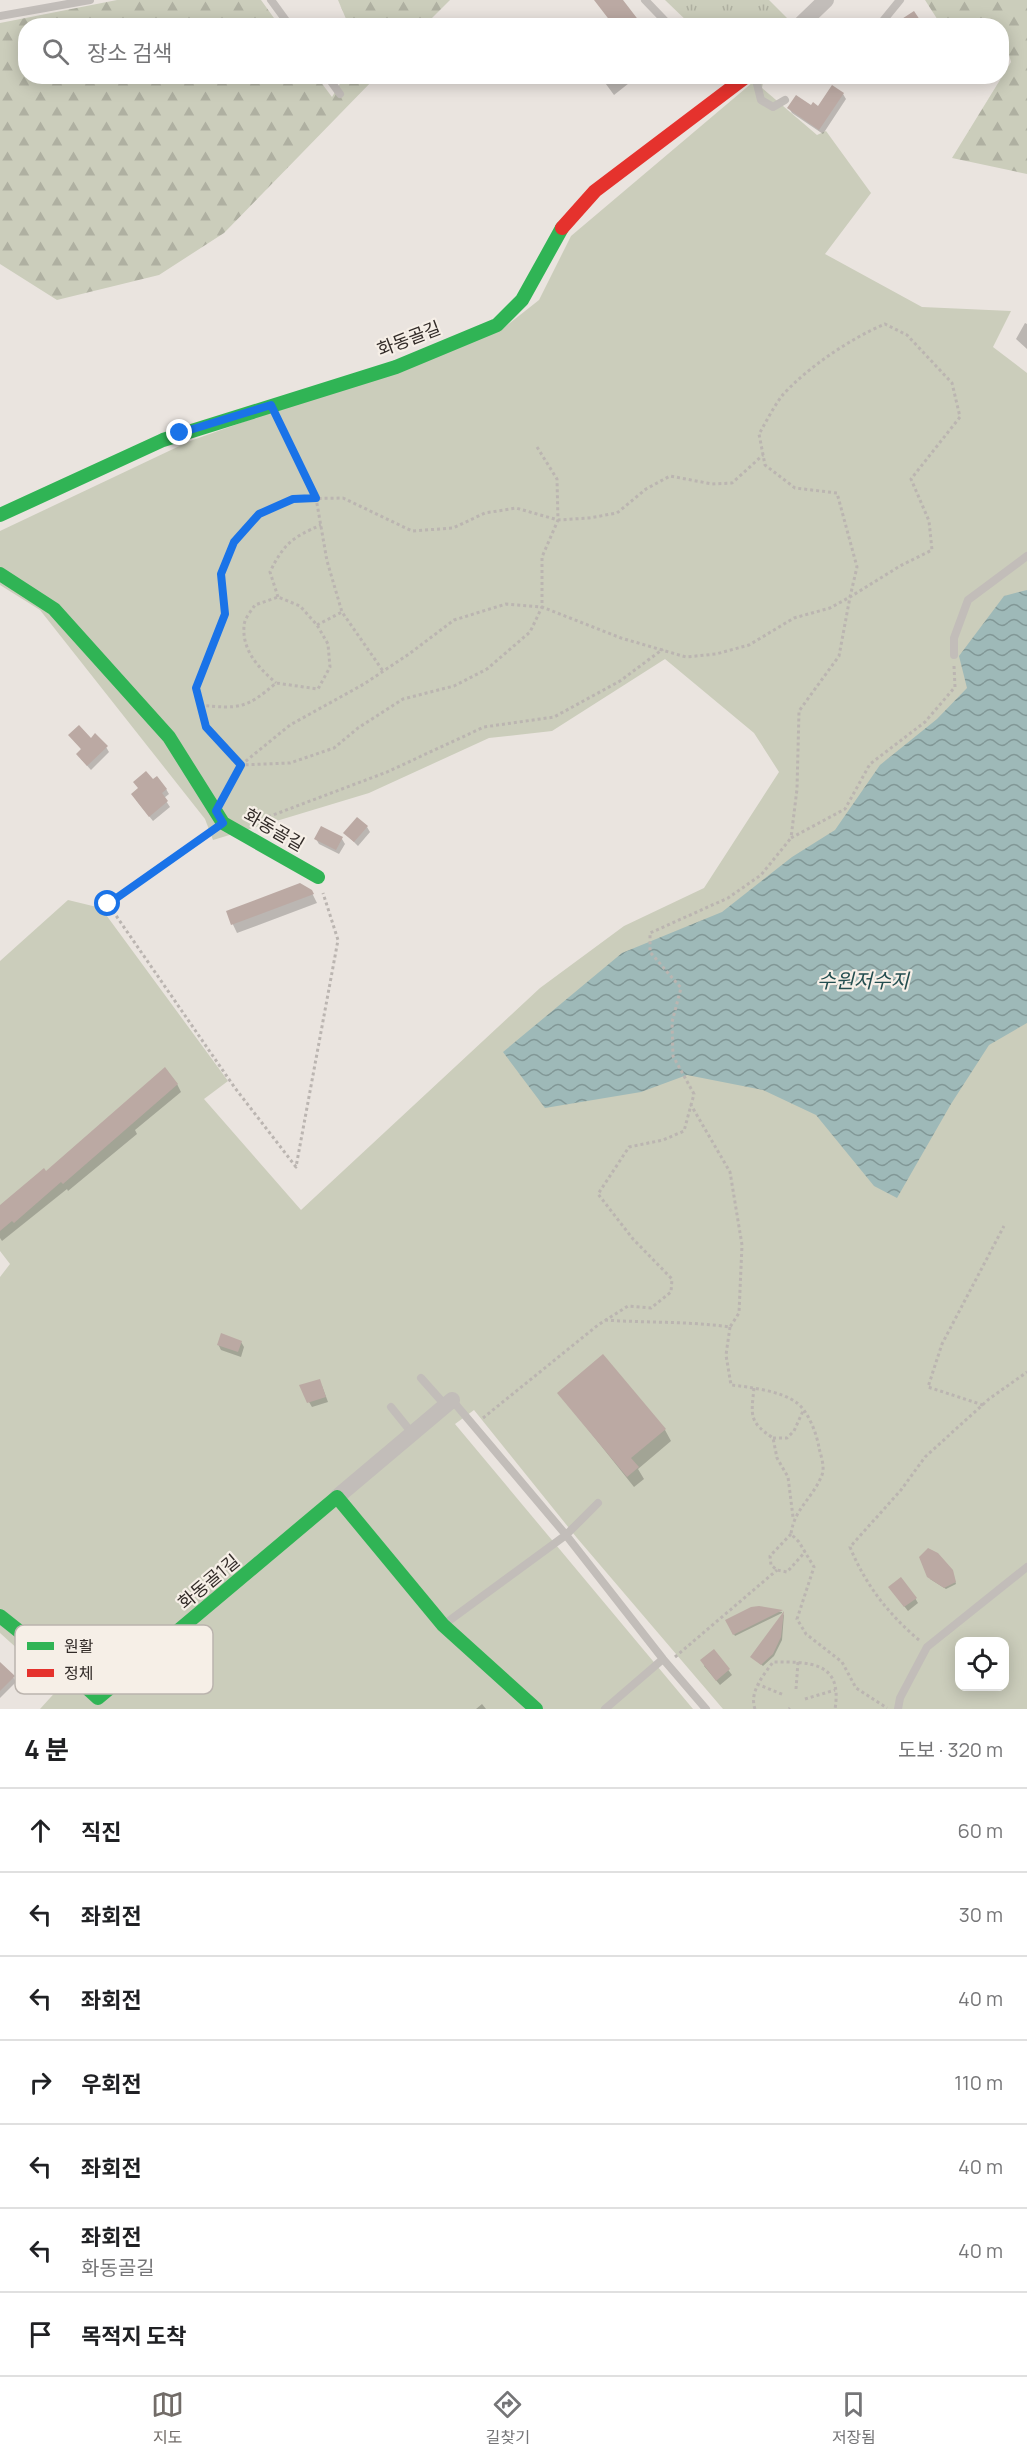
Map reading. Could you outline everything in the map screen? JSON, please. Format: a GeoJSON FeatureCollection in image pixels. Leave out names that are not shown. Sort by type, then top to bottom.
{"type":"FeatureCollection","features":[{"type":"Feature","properties":{"kind":"street"},"geometry":{"type":"LineString","coordinates":[[807,18],[826,0]]}},
{"type":"Feature","properties":{"kind":"street","name":"화동골길"},"geometry":{"type":"LineString","coordinates":[[0,515],[163,440],[396,367],[497,325],[522,300],[559,232],[595,191],[731,84]]}},
{"type":"Feature","properties":{"kind":"street","name":"화동골길"},"geometry":{"type":"LineString","coordinates":[[0,574],[54,609],[169,737],[224,821],[318,878]]}},
{"type":"Feature","properties":{"kind":"street"},"geometry":{"type":"LineString","coordinates":[[449,1403],[337,1497],[443,1625],[536,1709]]}},
{"type":"Feature","properties":{"kind":"street","name":"화동골1길"},"geometry":{"type":"LineString","coordinates":[[185,1625],[337,1497]]}},
{"type":"Feature","properties":{"kind":"street"},"geometry":{"type":"LineString","coordinates":[[0,1616],[15,1628]]}},
{"type":"Feature","properties":{"kind":"street"},"geometry":{"type":"LineString","coordinates":[[84,1709],[98,1698],[94,1694]]}},
{"type":"Feature","properties":{"kind":"street","name":"화동골1길"},"geometry":{"type":"LineString","coordinates":[[98,1698],[103,1694]]}},
{"type":"Feature","properties":{"kind":"lane"},"geometry":{"type":"LineString","coordinates":[[0,16],[90,0]]}},
{"type":"Feature","properties":{"kind":"lane"},"geometry":{"type":"LineString","coordinates":[[271,0],[284,18]]}},
{"type":"Feature","properties":{"kind":"lane"},"geometry":{"type":"LineString","coordinates":[[645,0],[662,18]]}},
{"type":"Feature","properties":{"kind":"lane"},"geometry":{"type":"LineString","coordinates":[[885,18],[900,0]]}},
{"type":"Feature","properties":{"kind":"lane"},"geometry":{"type":"LineString","coordinates":[[333,84],[340,94]]}},
{"type":"Feature","properties":{"kind":"lane"},"geometry":{"type":"LineString","coordinates":[[757,84],[761,100],[773,107],[784,100]]}},
{"type":"Feature","properties":{"kind":"lane"},"geometry":{"type":"LineString","coordinates":[[954,655],[954,638],[968,600],[1027,556]]}},
{"type":"Feature","properties":{"kind":"lane"},"geometry":{"type":"LineString","coordinates":[[421,1378],[473,1425],[566,1535],[665,1662],[706,1709]]}},
{"type":"Feature","properties":{"kind":"lane"},"geometry":{"type":"LineString","coordinates":[[391,1407],[412,1433]]}},
{"type":"Feature","properties":{"kind":"lane"},"geometry":{"type":"LineString","coordinates":[[443,1625],[566,1535],[598,1503]]}},
{"type":"Feature","properties":{"kind":"lane"},"geometry":{"type":"LineString","coordinates":[[898,1709],[900,1698],[927,1647],[1027,1567]]}},
{"type":"Feature","properties":{"kind":"lane"},"geometry":{"type":"LineString","coordinates":[[605,1709],[665,1662]]}},
{"type":"Feature","properties":{"kind":"path"},"geometry":{"type":"LineString","coordinates":[[224,821],[241,765],[290,724],[383,671],[454,620],[506,604],[542,607],[590,627],[686,657],[716,654],[749,645],[794,618],[830,608],[850,597],[900,566],[932,550],[929,520],[911,479],[960,417],[952,383],[907,335],[885,324],[856,335],[782,397],[759,434],[765,465],[795,488],[837,493],[857,567],[850,597],[839,656],[799,711],[796,789],[791,838]]}},
{"type":"Feature","properties":{"kind":"path"},"geometry":{"type":"LineString","coordinates":[[271,405],[316,498],[327,561],[342,612],[383,671]]}},
{"type":"Feature","properties":{"kind":"path"},"geometry":{"type":"LineString","coordinates":[[537,447],[557,479],[558,520],[542,557],[542,607],[530,632],[487,669],[454,686],[403,699],[358,728],[334,748],[290,763],[241,765],[206,727],[196,688],[225,614],[221,574],[234,542],[259,514],[293,499],[343,498],[411,531],[453,528],[485,513],[516,508],[558,520],[617,513],[646,489],[670,476],[712,484],[732,483],[763,455]]}},
{"type":"Feature","properties":{"kind":"path"},"geometry":{"type":"LineString","coordinates":[[278,597],[270,572],[279,553],[292,537],[321,525]]}},
{"type":"Feature","properties":{"kind":"path"},"geometry":{"type":"LineString","coordinates":[[278,597],[300,606],[317,625],[328,644],[330,667],[318,689],[276,683],[255,664],[247,645],[243,625],[255,605],[278,597]]}},
{"type":"Feature","properties":{"kind":"path"},"geometry":{"type":"LineString","coordinates":[[317,625],[342,612]]}},
{"type":"Feature","properties":{"kind":"path"},"geometry":{"type":"LineString","coordinates":[[318,878],[338,940],[296,1167],[235,1088],[108,904],[224,821],[387,772],[484,727],[554,717],[620,681],[663,649]]}},
{"type":"Feature","properties":{"kind":"path"},"geometry":{"type":"LineString","coordinates":[[473,1425],[605,1320],[628,1306],[651,1308],[671,1292],[672,1279],[633,1239],[598,1194],[629,1147],[663,1140],[684,1131],[694,1095],[674,1056],[672,1022],[681,988],[650,952],[650,933],[728,898],[761,875],[791,838],[845,809],[870,764],[925,722],[955,687],[954,655]]}},
{"type":"Feature","properties":{"kind":"path"},"geometry":{"type":"LineString","coordinates":[[200,705],[232,708],[255,702],[276,683]]}},
{"type":"Feature","properties":{"kind":"path"},"geometry":{"type":"LineString","coordinates":[[691,1105],[730,1172],[742,1245],[739,1313],[730,1327],[726,1355],[731,1385],[754,1388],[797,1402],[818,1442],[823,1471],[814,1492],[793,1518]]}},
{"type":"Feature","properties":{"kind":"path"},"geometry":{"type":"LineString","coordinates":[[983,1405],[928,1387],[942,1344],[1004,1226]]}},
{"type":"Feature","properties":{"kind":"path"},"geometry":{"type":"LineString","coordinates":[[605,1320],[659,1324],[692,1322],[730,1327]]}},
{"type":"Feature","properties":{"kind":"path"},"geometry":{"type":"LineString","coordinates":[[927,1647],[898,1623],[862,1576],[850,1547],[901,1490],[925,1457],[983,1405],[1027,1372]]}},
{"type":"Feature","properties":{"kind":"path"},"geometry":{"type":"LineString","coordinates":[[754,1388],[751,1409],[756,1426],[773,1438],[787,1438],[794,1431],[803,1412]]}},
{"type":"Feature","properties":{"kind":"path"},"geometry":{"type":"LineString","coordinates":[[773,1438],[777,1458],[788,1477],[793,1518],[791,1534],[770,1556],[771,1565],[777,1570],[787,1572],[805,1552]]}},
{"type":"Feature","properties":{"kind":"path"},"geometry":{"type":"LineString","coordinates":[[791,1534],[814,1567],[797,1619],[807,1634],[842,1662],[856,1688],[877,1704],[889,1709]]}},
{"type":"Feature","properties":{"kind":"path"},"geometry":{"type":"LineString","coordinates":[[665,1662],[777,1570]]}},
{"type":"Feature","properties":{"kind":"path"},"geometry":{"type":"LineString","coordinates":[[755,1709],[753,1703],[757,1684],[773,1662],[819,1664],[831,1676],[835,1690],[835,1709]]}},
{"type":"Feature","properties":{"kind":"path"},"geometry":{"type":"LineString","coordinates":[[796,1689],[798,1662]]}},
{"type":"Feature","properties":{"kind":"path"},"geometry":{"type":"LineString","coordinates":[[757,1684],[784,1695]]}},
{"type":"Feature","properties":{"kind":"path"},"geometry":{"type":"LineString","coordinates":[[805,1699],[835,1690]]}},
{"type":"Feature","properties":{"kind":"green space"},"geometry":{"type":"Polygon","coordinates":[[[117,0],[261,0],[274,18],[25,18],[117,0]]]}},
{"type":"Feature","properties":{"kind":"green space"},"geometry":{"type":"Polygon","coordinates":[[[338,0],[450,0],[432,18],[346,18],[338,0]]]}},
{"type":"Feature","properties":{"kind":"green space"},"geometry":{"type":"Polygon","coordinates":[[[665,0],[769,0],[787,18],[684,18],[665,0]]]}},
{"type":"Feature","properties":{"kind":"green space"},"geometry":{"type":"Polygon","coordinates":[[[925,0],[1027,0],[1027,174],[952,158],[997,84],[1009,84],[1011,62],[1009,18],[937,18],[925,0]]]}},
{"type":"Feature","properties":{"kind":"green space"},"geometry":{"type":"Polygon","coordinates":[[[18,19],[18,84],[322,84],[332,97],[340,84],[369,84],[224,233],[159,275],[57,300],[0,264],[0,23],[18,19]]]}},
{"type":"Feature","properties":{"kind":"green space"},"geometry":{"type":"Polygon","coordinates":[[[751,84],[763,84],[762,88],[817,135],[826,131],[871,193],[825,254],[922,307],[1011,311],[993,347],[1027,373],[1027,1709],[723,1709],[577,1538],[474,1410],[455,1424],[693,1709],[40,1709],[54,1694],[213,1694],[213,1625],[15,1625],[15,1646],[0,1633],[0,1277],[10,1264],[0,1251],[0,961],[68,900],[101,908],[228,1081],[204,1099],[301,1210],[540,988],[624,926],[704,888],[779,772],[754,733],[665,659],[552,731],[489,738],[369,793],[213,840],[205,819],[40,610],[0,585],[0,531],[190,441],[501,330],[539,300],[571,236],[751,84]]]}},
{"type":"Feature","properties":{"kind":"water","name":"수원저수지"},"geometry":{"type":"Polygon","coordinates":[[[1027,590],[1027,1023],[989,1045],[951,1104],[897,1198],[874,1186],[816,1115],[763,1090],[687,1075],[641,1092],[545,1108],[503,1052],[622,953],[722,912],[792,857],[835,830],[880,765],[937,719],[967,688],[959,656],[1004,596],[1027,590]]]}},
{"type":"Feature","properties":{"kind":"building"},"geometry":{"type":"Polygon","coordinates":[[[594,0],[623,0],[637,18],[608,18],[594,0]]]}},
{"type":"Feature","properties":{"kind":"building"},"geometry":{"type":"Polygon","coordinates":[[[914,11],[919,18],[903,18],[914,11]]]}},
{"type":"Feature","properties":{"kind":"building"},"geometry":{"type":"Polygon","coordinates":[[[832,85],[844,93],[819,130],[787,108],[796,95],[811,105],[813,102],[818,106],[832,85]]]}},
{"type":"Feature","properties":{"kind":"building"},"geometry":{"type":"Polygon","coordinates":[[[79,725],[91,738],[95,733],[108,746],[87,766],[76,754],[81,749],[68,735],[79,725]]]}},
{"type":"Feature","properties":{"kind":"building"},"geometry":{"type":"Polygon","coordinates":[[[146,771],[153,779],[157,776],[167,789],[162,793],[168,801],[149,817],[131,794],[138,788],[133,782],[146,771]]]}},
{"type":"Feature","properties":{"kind":"building"},"geometry":{"type":"Polygon","coordinates":[[[357,817],[368,826],[354,842],[343,833],[357,817]]]}},
{"type":"Feature","properties":{"kind":"building"},"geometry":{"type":"Polygon","coordinates":[[[321,826],[343,837],[336,850],[314,839],[321,826]]]}},
{"type":"Feature","properties":{"kind":"building"},"geometry":{"type":"Polygon","coordinates":[[[300,883],[312,890],[314,894],[231,925],[226,911],[300,883]]]}},
{"type":"Feature","properties":{"kind":"building"},"geometry":{"type":"Polygon","coordinates":[[[165,1067],[178,1084],[63,1184],[61,1182],[14,1223],[12,1221],[0,1231],[0,1205],[44,1168],[46,1171],[165,1067]]]}},
{"type":"Feature","properties":{"kind":"building"},"geometry":{"type":"Polygon","coordinates":[[[221,1333],[242,1341],[238,1352],[217,1345],[221,1333]]]}},
{"type":"Feature","properties":{"kind":"building"},"geometry":{"type":"Polygon","coordinates":[[[603,1354],[666,1429],[631,1458],[639,1467],[627,1477],[557,1393],[603,1354]]]}},
{"type":"Feature","properties":{"kind":"building"},"geometry":{"type":"Polygon","coordinates":[[[320,1379],[326,1397],[307,1403],[299,1385],[320,1379]]]}},
{"type":"Feature","properties":{"kind":"building"},"geometry":{"type":"Polygon","coordinates":[[[928,1548],[938,1553],[953,1570],[956,1582],[944,1588],[927,1577],[919,1557],[928,1548]]]}},
{"type":"Feature","properties":{"kind":"building"},"geometry":{"type":"Polygon","coordinates":[[[901,1577],[917,1598],[904,1607],[888,1587],[901,1577]]]}},
{"type":"Feature","properties":{"kind":"building"},"geometry":{"type":"Polygon","coordinates":[[[751,1607],[783,1610],[733,1635],[725,1620],[751,1607]]]}},
{"type":"Feature","properties":{"kind":"building"},"geometry":{"type":"Polygon","coordinates":[[[784,1611],[781,1637],[773,1654],[761,1665],[750,1657],[784,1611]]]}},
{"type":"Feature","properties":{"kind":"building"},"geometry":{"type":"Polygon","coordinates":[[[714,1649],[730,1669],[716,1681],[700,1660],[714,1649]]]}},
{"type":"Feature","properties":{"kind":"building"},"geometry":{"type":"Polygon","coordinates":[[[0,1662],[15,1676],[0,1691],[0,1662]]]}},
{"type":"Feature","properties":{"kind":"traffic: fast"},"geometry":{"type":"LineString","coordinates":[[0,515],[163,440],[396,367],[497,325],[522,300],[562,228]]}},
{"type":"Feature","properties":{"kind":"traffic: fast"},"geometry":{"type":"LineString","coordinates":[[0,574],[54,609],[169,737],[223,823],[318,877]]}},
{"type":"Feature","properties":{"kind":"traffic: fast"},"geometry":{"type":"LineString","coordinates":[[185,1625],[337,1497],[443,1625],[536,1709]]}},
{"type":"Feature","properties":{"kind":"traffic: fast"},"geometry":{"type":"LineString","coordinates":[[0,1616],[15,1628]]}},
{"type":"Feature","properties":{"kind":"traffic: fast"},"geometry":{"type":"LineString","coordinates":[[94,1694],[98,1698],[103,1694]]}},
{"type":"Feature","properties":{"kind":"traffic: jam"},"geometry":{"type":"LineString","coordinates":[[562,228],[595,191],[736,84]]}},
{"type":"Feature","properties":{"kind":"route"},"geometry":{"type":"LineString","coordinates":[[108,904],[223,823],[216,811],[241,765],[206,727],[196,688],[225,614],[221,574],[234,542],[259,514],[293,499],[316,498],[299,468],[271,405],[180,433]]}}]}
